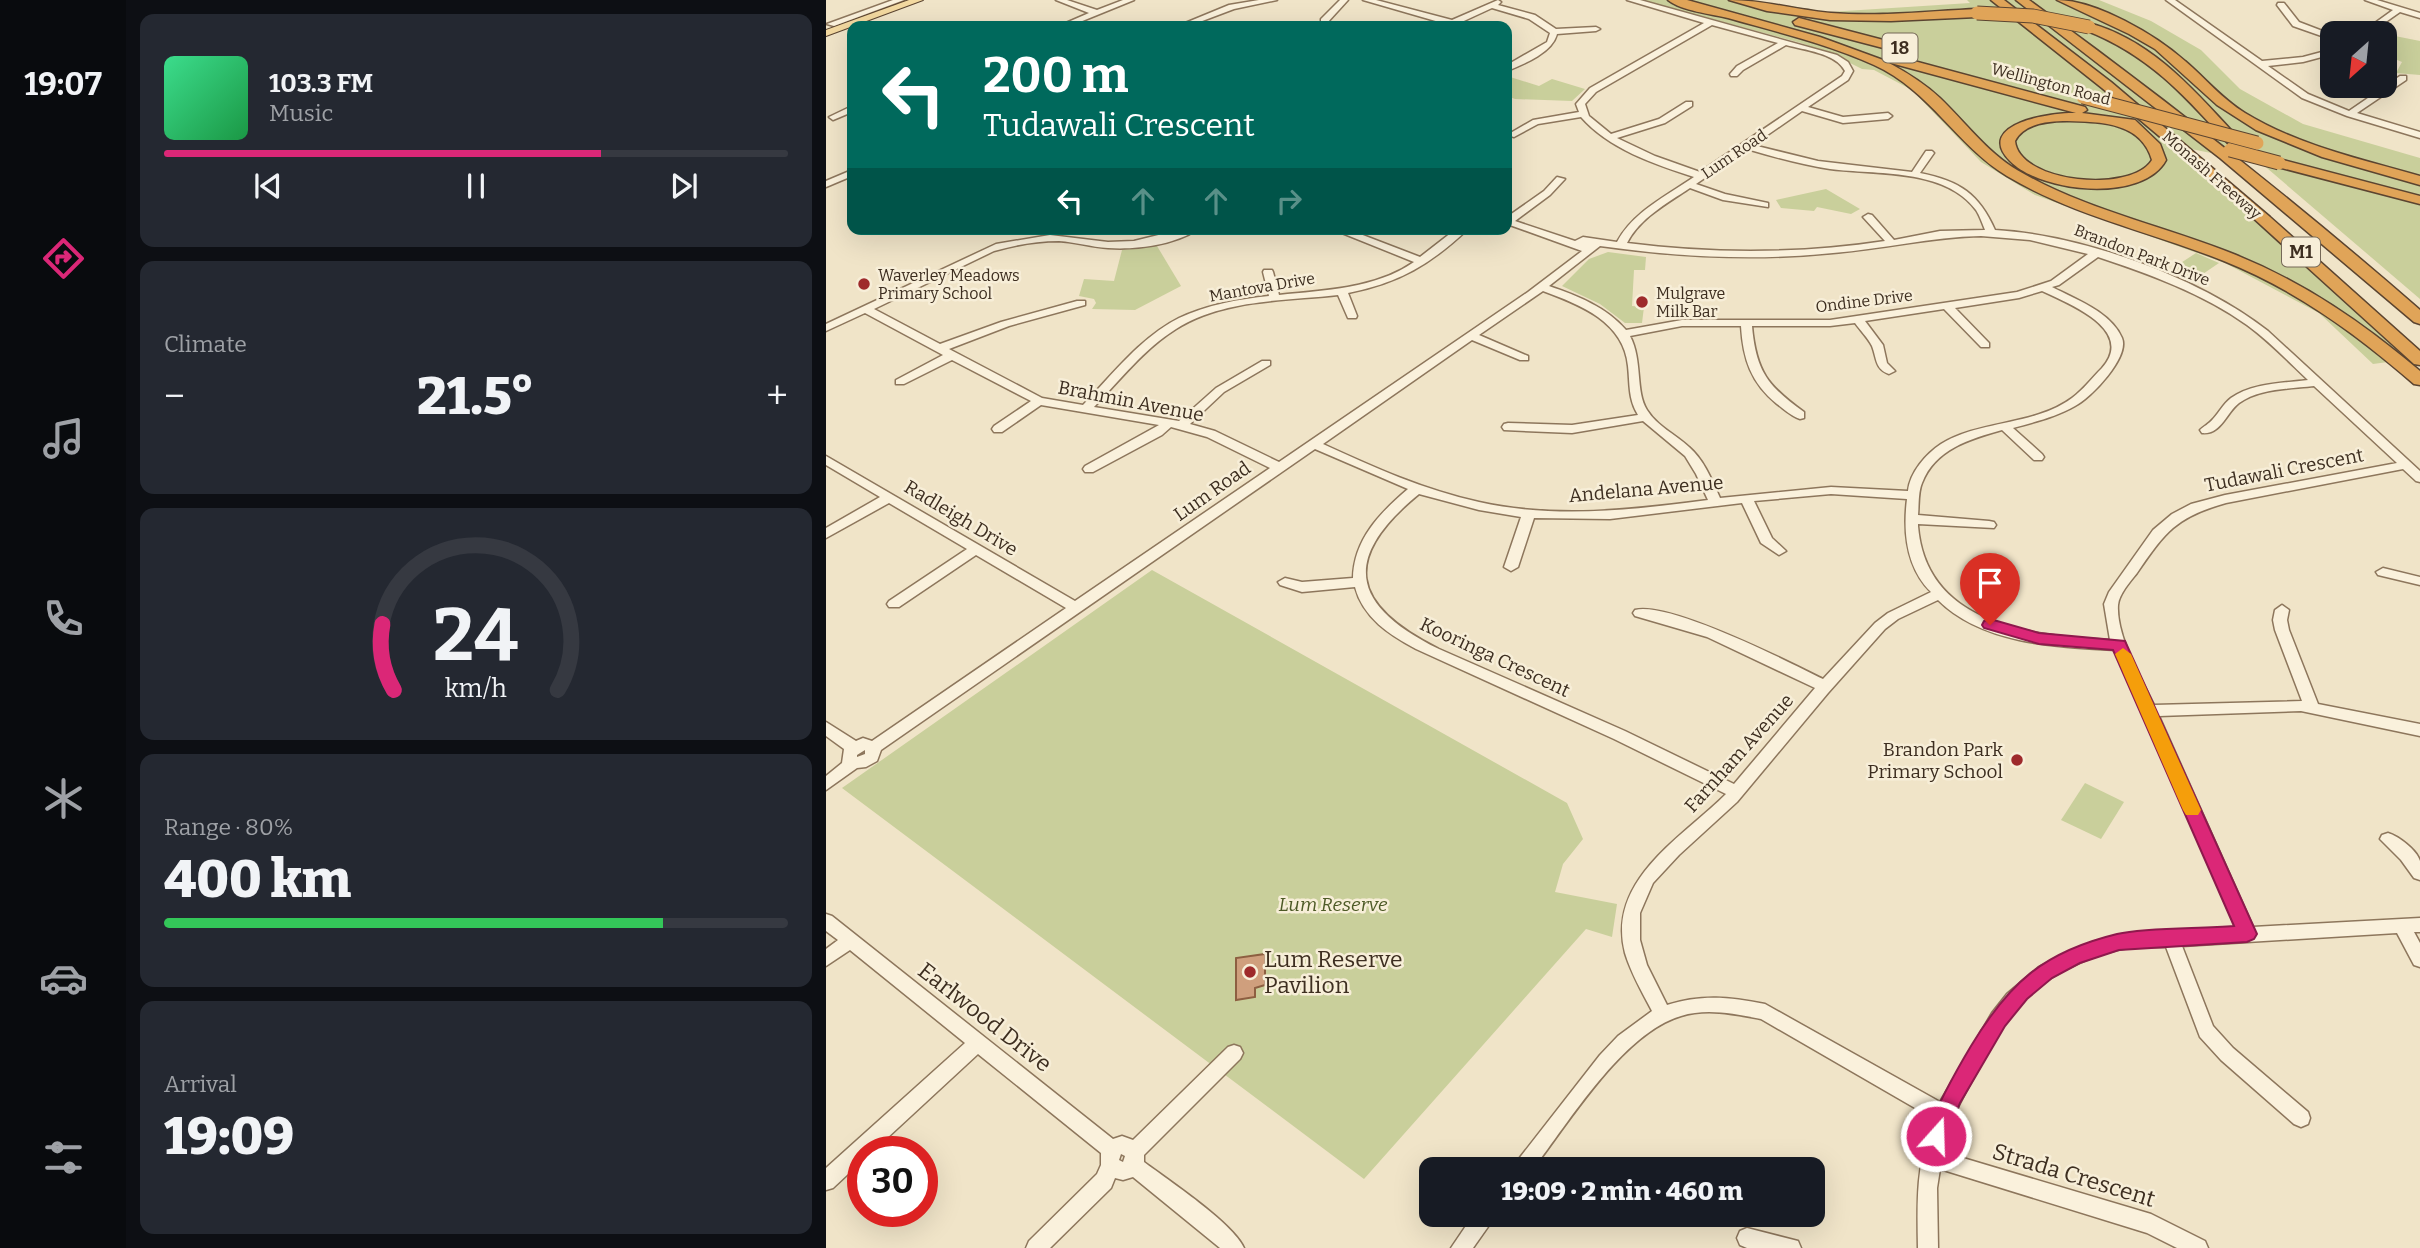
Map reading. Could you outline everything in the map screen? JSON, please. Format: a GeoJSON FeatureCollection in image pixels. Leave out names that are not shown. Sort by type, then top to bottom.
{"type":"FeatureCollection","features":[{"type":"Feature","properties":{"kind":"highway","name":"Wellington Road"},"geometry":{"type":"LineString","coordinates":[[1674,0],[2420,201]]}},
{"type":"Feature","properties":{"kind":"highway","name":"Wellington Road"},"geometry":{"type":"LineString","coordinates":[[1716,0],[2420,183]]}},
{"type":"Feature","properties":{"kind":"highway"},"geometry":{"type":"LineString","coordinates":[[1735,0],[1792,12],[1842,18],[1977,13],[2033,16],[2089,27],[2129,42],[2149,56],[2271,181],[2402,303]]}},
{"type":"Feature","properties":{"kind":"highway"},"geometry":{"type":"LineString","coordinates":[[1988,0],[2148,139],[2159,156],[2155,167],[2142,176],[2103,184],[2070,182],[2050,177],[2025,167],[2014,158],[2008,148],[2008,137],[2020,126],[2031,121],[2064,117],[2108,119]]}},
{"type":"Feature","properties":{"kind":"highway","name":"Monash Freeway"},"geometry":{"type":"LineString","coordinates":[[1997,0],[2128,102],[2420,360]]}},
{"type":"Feature","properties":{"kind":"highway","name":"Monash Freeway"},"geometry":{"type":"LineString","coordinates":[[2022,0],[2151,97],[2303,219],[2420,319]]}},
{"type":"Feature","properties":{"kind":"highway"},"geometry":{"type":"LineString","coordinates":[[2063,0],[2154,43],[2174,58],[2214,97],[2238,115],[2272,133],[2420,183]]}},
{"type":"Feature","properties":{"kind":"highway"},"geometry":{"type":"LineString","coordinates":[[1747,20],[1853,53],[1898,72],[1933,98],[1974,143],[2013,173],[2067,198],[2217,253],[2298,288],[2337,312],[2420,380]]}},
{"type":"Feature","properties":{"kind":"main road"},"geometry":{"type":"LineString","coordinates":[[853,21],[918,0]]}},
{"type":"Feature","properties":{"kind":"main road"},"geometry":{"type":"LineString","coordinates":[[828,29],[847,23]]}},
{"type":"Feature","properties":{"kind":"street"},"geometry":{"type":"LineString","coordinates":[[848,21],[900,0]]}},
{"type":"Feature","properties":{"kind":"street"},"geometry":{"type":"LineString","coordinates":[[1060,0],[1097,13]]}},
{"type":"Feature","properties":{"kind":"street"},"geometry":{"type":"LineString","coordinates":[[1076,21],[1130,0]]}},
{"type":"Feature","properties":{"kind":"street"},"geometry":{"type":"LineString","coordinates":[[1197,21],[1232,7],[1273,0]]}},
{"type":"Feature","properties":{"kind":"street"},"geometry":{"type":"LineString","coordinates":[[1324,21],[1344,0]]}},
{"type":"Feature","properties":{"kind":"street"},"geometry":{"type":"LineString","coordinates":[[1367,0],[1382,1],[1439,21]]}},
{"type":"Feature","properties":{"kind":"street"},"geometry":{"type":"LineString","coordinates":[[1458,21],[1502,0]]}},
{"type":"Feature","properties":{"kind":"street"},"geometry":{"type":"LineString","coordinates":[[1632,0],[1785,42]]}},
{"type":"Feature","properties":{"kind":"street"},"geometry":{"type":"LineString","coordinates":[[1654,6],[1664,0]]}},
{"type":"Feature","properties":{"kind":"street"},"geometry":{"type":"LineString","coordinates":[[2170,0],[2305,96],[2350,114],[2420,135]]}},
{"type":"Feature","properties":{"kind":"street"},"geometry":{"type":"LineString","coordinates":[[2369,0],[2420,16]]}},
{"type":"Feature","properties":{"kind":"street"},"geometry":{"type":"LineString","coordinates":[[1491,5],[1540,20],[1554,32],[1597,29]]}},
{"type":"Feature","properties":{"kind":"street"},"geometry":{"type":"LineString","coordinates":[[2281,5],[2296,24],[2320,33]]}},
{"type":"Feature","properties":{"kind":"street"},"geometry":{"type":"LineString","coordinates":[[2382,21],[2398,10]]}},
{"type":"Feature","properties":{"kind":"street"},"geometry":{"type":"LineString","coordinates":[[828,29],[847,21]]}},
{"type":"Feature","properties":{"kind":"street"},"geometry":{"type":"LineString","coordinates":[[1702,176],[1646,158],[1611,137],[1582,114],[1580,104],[1587,94],[1711,22]]}},
{"type":"Feature","properties":{"kind":"street"},"geometry":{"type":"LineString","coordinates":[[1512,65],[1546,47],[1551,43],[1554,32]]}},
{"type":"Feature","properties":{"kind":"street"},"geometry":{"type":"LineString","coordinates":[[1734,74],[1785,42]]}},
{"type":"Feature","properties":{"kind":"street","name":"Lum Road"},"geometry":{"type":"LineString","coordinates":[[1620,246],[1636,222],[1845,78],[1849,71],[1847,65],[1830,55],[1785,42]]}},
{"type":"Feature","properties":{"kind":"street"},"geometry":{"type":"LineString","coordinates":[[2259,64],[2320,54]]}},
{"type":"Feature","properties":{"kind":"street"},"geometry":{"type":"LineString","coordinates":[[2350,114],[2403,78]]}},
{"type":"Feature","properties":{"kind":"street"},"geometry":{"type":"LineString","coordinates":[[1611,137],[1662,121],[1689,104]]}},
{"type":"Feature","properties":{"kind":"street"},"geometry":{"type":"LineString","coordinates":[[1801,108],[1849,120],[1888,116]]}},
{"type":"Feature","properties":{"kind":"street"},"geometry":{"type":"LineString","coordinates":[[833,117],[847,111]]}},
{"type":"Feature","properties":{"kind":"street"},"geometry":{"type":"LineString","coordinates":[[1512,134],[1536,122],[1582,114]]}},
{"type":"Feature","properties":{"kind":"street"},"geometry":{"type":"LineString","coordinates":[[1745,146],[1822,165],[1915,174],[1950,186],[1971,198],[1986,215],[1991,232]]}},
{"type":"Feature","properties":{"kind":"street"},"geometry":{"type":"LineString","coordinates":[[1915,174],[1929,153]]}},
{"type":"Feature","properties":{"kind":"street"},"geometry":{"type":"LineString","coordinates":[[826,184],[847,175]]}},
{"type":"Feature","properties":{"kind":"street"},"geometry":{"type":"LineString","coordinates":[[1512,217],[1560,179]]}},
{"type":"Feature","properties":{"kind":"street"},"geometry":{"type":"LineString","coordinates":[[1689,185],[1723,197],[1765,205]]}},
{"type":"Feature","properties":{"kind":"street"},"geometry":{"type":"LineString","coordinates":[[1868,217],[1892,243]]}},
{"type":"Feature","properties":{"kind":"street","name":"Brandon Park Drive"},"geometry":{"type":"LineString","coordinates":[[1512,223],[1588,245],[1683,253],[1752,255],[1820,252],[1951,233],[1991,232],[2041,237],[2098,252],[2187,286],[2221,303],[2257,327],[2420,478]]}},
{"type":"Feature","properties":{"kind":"street"},"geometry":{"type":"LineString","coordinates":[[826,328],[990,248],[1039,235]]}},
{"type":"Feature","properties":{"kind":"street"},"geometry":{"type":"LineString","coordinates":[[1050,235],[1115,245],[1178,235]]}},
{"type":"Feature","properties":{"kind":"street"},"geometry":{"type":"LineString","coordinates":[[1353,235],[1420,261]]}},
{"type":"Feature","properties":{"kind":"street","name":"Mantova Drive"},"geometry":{"type":"LineString","coordinates":[[1085,410],[1152,344],[1181,322],[1215,310],[1342,290],[1394,277],[1456,235]]}},
{"type":"Feature","properties":{"kind":"street","name":"Lum Road"},"geometry":{"type":"LineString","coordinates":[[853,755],[867,744],[874,747],[1543,287],[1588,245]]}},
{"type":"Feature","properties":{"kind":"street","name":"Ondine Drive"},"geometry":{"type":"LineString","coordinates":[[1622,334],[1674,324],[1804,324],[1858,320],[2019,295],[2045,288],[2061,280],[2098,252]]}},
{"type":"Feature","properties":{"kind":"street"},"geometry":{"type":"LineString","coordinates":[[1268,272],[1275,299]]}},
{"type":"Feature","properties":{"kind":"street"},"geometry":{"type":"LineString","coordinates":[[1543,287],[1587,305],[1622,334],[1633,354],[1634,391],[1646,417],[1696,462],[1716,503]]}},
{"type":"Feature","properties":{"kind":"street"},"geometry":{"type":"LineString","coordinates":[[2045,288],[2104,322],[2116,338],[2118,351],[2110,364],[2077,400],[2054,412],[1957,439],[1942,448],[1918,474],[1910,495],[1912,543],[1916,561],[1940,594],[1976,618],[2015,633],[2047,640],[2119,645]]}},
{"type":"Feature","properties":{"kind":"street"},"geometry":{"type":"LineString","coordinates":[[1342,290],[1352,316]]}},
{"type":"Feature","properties":{"kind":"street"},"geometry":{"type":"LineString","coordinates":[[940,348],[1005,324],[1081,303]]}},
{"type":"Feature","properties":{"kind":"street"},"geometry":{"type":"LineString","coordinates":[[1947,306],[1985,345]]}},
{"type":"Feature","properties":{"kind":"street","name":"Brahmin Avenue"},"geometry":{"type":"LineString","coordinates":[[865,309],[1039,401],[1182,425],[1211,434],[1280,468]]}},
{"type":"Feature","properties":{"kind":"street"},"geometry":{"type":"LineString","coordinates":[[1858,320],[1877,345],[1881,360],[1889,371]]}},
{"type":"Feature","properties":{"kind":"street"},"geometry":{"type":"LineString","coordinates":[[1746,324],[1748,356],[1755,373],[1770,392],[1801,415]]}},
{"type":"Feature","properties":{"kind":"street"},"geometry":{"type":"LineString","coordinates":[[1471,336],[1524,358]]}},
{"type":"Feature","properties":{"kind":"street"},"geometry":{"type":"LineString","coordinates":[[900,382],[952,355]]}},
{"type":"Feature","properties":{"kind":"street"},"geometry":{"type":"LineString","coordinates":[[1182,425],[1220,390],[1266,363]]}},
{"type":"Feature","properties":{"kind":"street"},"geometry":{"type":"LineString","coordinates":[[2206,430],[2214,427],[2230,405],[2243,397],[2317,382]]}},
{"type":"Feature","properties":{"kind":"street"},"geometry":{"type":"LineString","coordinates":[[998,429],[1039,401]]}},
{"type":"Feature","properties":{"kind":"street"},"geometry":{"type":"LineString","coordinates":[[1508,427],[1572,429],[1646,417]]}},
{"type":"Feature","properties":{"kind":"street"},"geometry":{"type":"LineString","coordinates":[[1089,469],[1158,432],[1168,423]]}},
{"type":"Feature","properties":{"kind":"street"},"geometry":{"type":"LineString","coordinates":[[2004,426],[2038,457]]}},
{"type":"Feature","properties":{"kind":"street","name":"Andelana Avenue"},"geometry":{"type":"LineString","coordinates":[[1314,444],[1415,490],[1471,505],[1529,514],[1600,515],[1823,491],[1910,495]]}},
{"type":"Feature","properties":{"kind":"street","name":"Radleigh Drive"},"geometry":{"type":"LineString","coordinates":[[826,460],[1076,608]]}},
{"type":"Feature","properties":{"kind":"street","name":"Tudawali Crescent"},"geometry":{"type":"LineString","coordinates":[[2247,934],[2119,645],[2111,620],[2113,597],[2158,533],[2177,517],[2196,507],[2225,499],[2407,465]]}},
{"type":"Feature","properties":{"kind":"street"},"geometry":{"type":"LineString","coordinates":[[1284,582],[1302,587],[1360,582],[1362,555],[1373,531],[1415,490]]}},
{"type":"Feature","properties":{"kind":"street"},"geometry":{"type":"LineString","coordinates":[[826,534],[889,497]]}},
{"type":"Feature","properties":{"kind":"street"},"geometry":{"type":"LineString","coordinates":[[1747,499],[1766,540],[1779,551]]}},
{"type":"Feature","properties":{"kind":"street"},"geometry":{"type":"LineString","coordinates":[[1511,567],[1529,514]]}},
{"type":"Feature","properties":{"kind":"street"},"geometry":{"type":"LineString","coordinates":[[1911,519],[1989,525]]}},
{"type":"Feature","properties":{"kind":"street"},"geometry":{"type":"LineString","coordinates":[[894,604],[976,548]]}},
{"type":"Feature","properties":{"kind":"street"},"geometry":{"type":"LineString","coordinates":[[2382,572],[2420,581]]}},
{"type":"Feature","properties":{"kind":"street","name":"Kooringa Crescent"},"geometry":{"type":"LineString","coordinates":[[1360,582],[1371,607],[1403,636],[1670,758],[1736,792]]}},
{"type":"Feature","properties":{"kind":"street","name":"Farnham Avenue"},"geometry":{"type":"LineString","coordinates":[[1662,1013],[1633,952],[1630,932],[1633,908],[1654,871],[1736,792],[1886,621],[1940,594]]}},
{"type":"Feature","properties":{"kind":"street"},"geometry":{"type":"LineString","coordinates":[[2282,610],[2282,630],[2312,708]]}},
{"type":"Feature","properties":{"kind":"street"},"geometry":{"type":"LineString","coordinates":[[1640,613],[1707,630],[1826,687]]}},
{"type":"Feature","properties":{"kind":"street"},"geometry":{"type":"LineString","coordinates":[[2149,711],[2294,706],[2420,730]]}},
{"type":"Feature","properties":{"kind":"street"},"geometry":{"type":"LineString","coordinates":[[826,728],[853,755],[826,784]]}},
{"type":"Feature","properties":{"kind":"street"},"geometry":{"type":"LineString","coordinates":[[2388,839],[2407,855],[2420,873]]}},
{"type":"Feature","properties":{"kind":"street","name":"Earlwood Drive"},"geometry":{"type":"LineString","coordinates":[[826,921],[978,1042],[1112,1159]]}},
{"type":"Feature","properties":{"kind":"street"},"geometry":{"type":"LineString","coordinates":[[1928,1248],[1925,1216],[1931,1157],[1943,1114],[1998,1019],[2013,999],[2058,964],[2119,942],[2411,925],[2420,960]]}},
{"type":"Feature","properties":{"kind":"street"},"geometry":{"type":"LineString","coordinates":[[2171,938],[2206,1031],[2227,1054],[2301,1118]]}},
{"type":"Feature","properties":{"kind":"street"},"geometry":{"type":"LineString","coordinates":[[826,959],[850,941]]}},
{"type":"Feature","properties":{"kind":"street"},"geometry":{"type":"LineString","coordinates":[[1530,1157],[1617,1047],[1643,1024],[1662,1013],[1708,1004],[1732,1005],[1765,1012],[1943,1114]]}},
{"type":"Feature","properties":{"kind":"street"},"geometry":{"type":"LineString","coordinates":[[826,1181],[978,1042]]}},
{"type":"Feature","properties":{"kind":"street"},"geometry":{"type":"LineString","coordinates":[[1112,1159],[1119,1171],[1234,1053]]}},
{"type":"Feature","properties":{"kind":"street"},"geometry":{"type":"LineString","coordinates":[[1133,1157],[1234,1248]]}},
{"type":"Feature","properties":{"kind":"street","name":"Strada Crescent"},"geometry":{"type":"LineString","coordinates":[[1931,1157],[2151,1224],[2199,1248]]}},
{"type":"Feature","properties":{"kind":"street"},"geometry":{"type":"LineString","coordinates":[[1036,1248],[1104,1181],[1112,1159]]}},
{"type":"Feature","properties":{"kind":"street"},"geometry":{"type":"LineString","coordinates":[[1461,1248],[1476,1227]]}},
{"type":"Feature","properties":{"kind":"street"},"geometry":{"type":"LineString","coordinates":[[1747,1238],[1791,1248]]}},
{"type":"Feature","properties":{"kind":"green space"},"geometry":{"type":"Polygon","coordinates":[[[1641,0],[1751,0],[1829,12],[1970,3],[1967,0],[2099,0],[2151,21],[2201,50],[2240,89],[2303,124],[2420,158],[2420,299],[2261,163],[2181,147],[2418,358],[2373,364],[2319,313],[2225,263],[2035,195],[1981,162],[1912,90],[1874,70],[1862,69],[1801,43],[1641,0]]]}},
{"type":"Feature","properties":{"kind":"green space"},"geometry":{"type":"Polygon","coordinates":[[[2398,37],[2420,41],[2420,75],[2398,73],[2402,62],[2398,60],[2398,37]]]}},
{"type":"Feature","properties":{"kind":"green space"},"geometry":{"type":"Polygon","coordinates":[[[1512,78],[1539,86],[1552,79],[1585,89],[1572,101],[1512,98],[1512,78]]]}},
{"type":"Feature","properties":{"kind":"green space"},"geometry":{"type":"Polygon","coordinates":[[[1826,189],[1860,209],[1851,214],[1817,207],[1814,211],[1781,208],[1776,200],[1826,189]]]}},
{"type":"Feature","properties":{"kind":"green space"},"geometry":{"type":"Polygon","coordinates":[[[1157,246],[1181,286],[1135,310],[1092,309],[1096,303],[1094,299],[1079,296],[1084,279],[1114,281],[1122,250],[1157,246]]]}},
{"type":"Feature","properties":{"kind":"green space"},"geometry":{"type":"Polygon","coordinates":[[[1608,252],[1646,257],[1645,270],[1634,270],[1632,306],[1644,307],[1642,323],[1625,323],[1600,304],[1562,286],[1589,259],[1608,252]]]}},
{"type":"Feature","properties":{"kind":"green space"},"geometry":{"type":"Polygon","coordinates":[[[2196,253],[2219,263],[2194,280],[2170,270],[2196,253]]]}},
{"type":"Feature","properties":{"kind":"green space","name":"Lum Reserve"},"geometry":{"type":"Polygon","coordinates":[[[1152,570],[1567,803],[1583,839],[1563,864],[1555,892],[1617,904],[1612,937],[1586,929],[1364,1179],[842,788],[1152,570]]]}},
{"type":"Feature","properties":{"kind":"green space"},"geometry":{"type":"Polygon","coordinates":[[[2085,783],[2124,802],[2101,839],[2061,820],[2085,783]]]}},
{"type":"Feature","properties":{"kind":"building","name":"Lum Reserve Pavilion"},"geometry":{"type":"Polygon","coordinates":[[[1265,954],[1265,985],[1255,988],[1255,997],[1236,1000],[1236,958],[1265,954]]]}},
{"type":"Feature","properties":{"kind":"slow traffic"},"geometry":{"type":"LineString","coordinates":[[2123,654],[2192,810]]}},
{"type":"Feature","properties":{"kind":"place","name":"Waverley Meadows Primary School"},"geometry":{"type":"Point","coordinates":[864,284]}},
{"type":"Feature","properties":{"kind":"place","name":"Mulgrave Milk Bar"},"geometry":{"type":"Point","coordinates":[1642,302]}},
{"type":"Feature","properties":{"kind":"place","name":"Brandon Park Primary School"},"geometry":{"type":"Point","coordinates":[2017,760]}},
{"type":"Feature","properties":{"kind":"place","name":"Lum Reserve Pavilion"},"geometry":{"type":"Point","coordinates":[1250,972]}},
{"type":"Feature","properties":{"kind":"route"},"geometry":{"type":"LineString","coordinates":[[1936,1136],[1943,1114],[1998,1019],[2008,1004],[2045,972],[2087,951],[2119,942],[2247,934],[2119,645],[2039,639],[1990,625]]}}]}
